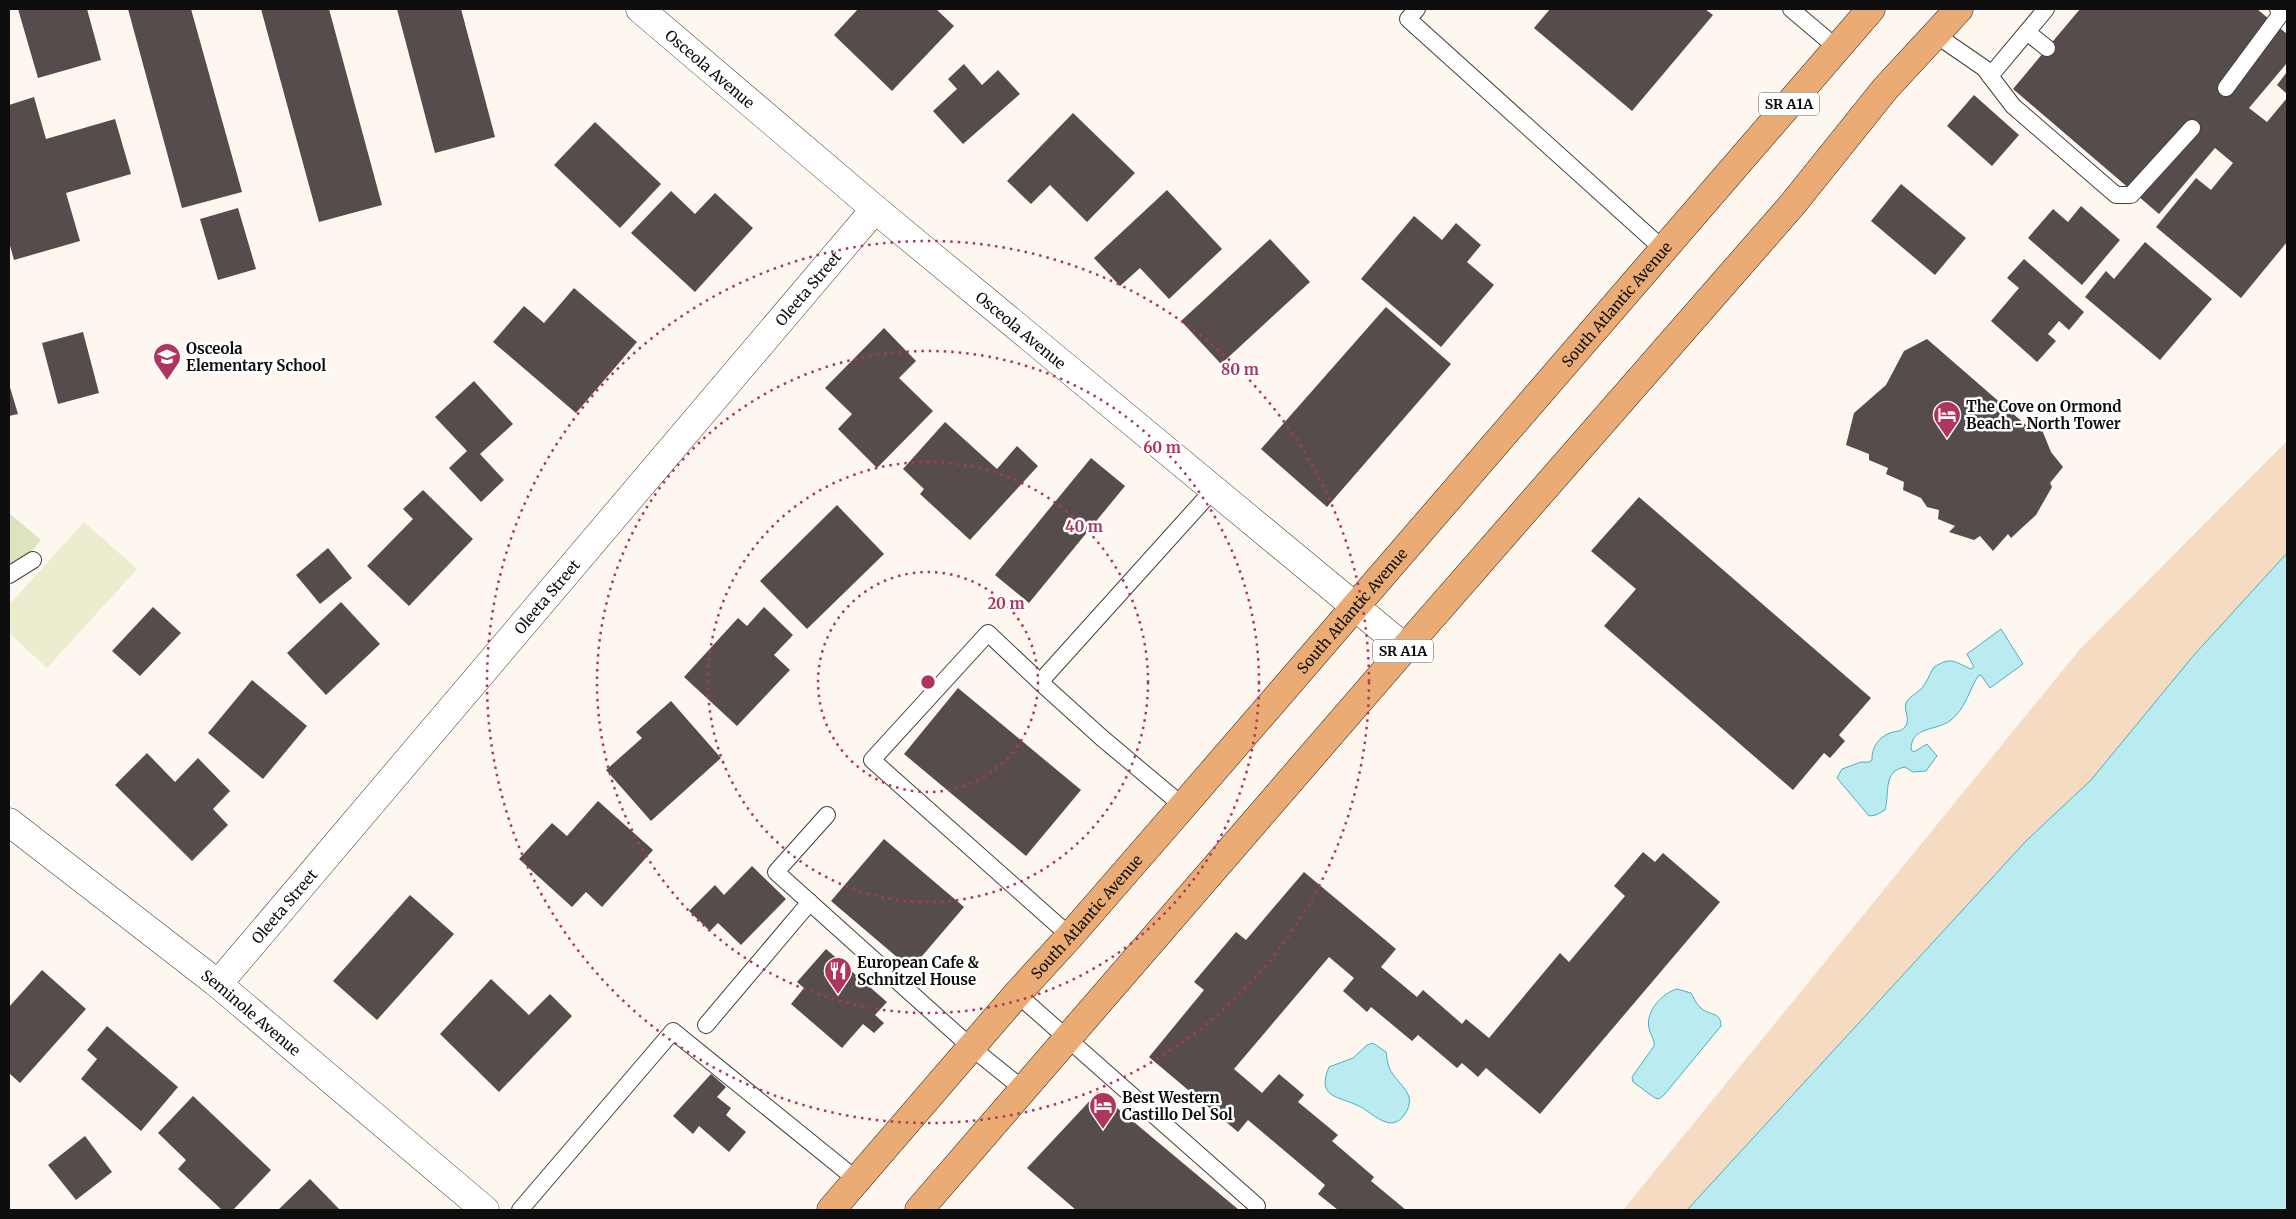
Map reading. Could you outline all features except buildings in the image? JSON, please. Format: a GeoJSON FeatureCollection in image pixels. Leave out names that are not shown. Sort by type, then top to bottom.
{"type":"FeatureCollection","features":[{"type":"Feature","properties":{"kind":"main road","name":"South Atlantic Avenue"},"geometry":{"type":"LineString","coordinates":[[831,1210],[1017,994],[1183,806],[1871,9]]}},
{"type":"Feature","properties":{"kind":"main road","name":"SR A1A"},"geometry":{"type":"LineString","coordinates":[[919,1210],[1405,648],[1792,205],[1885,89],[1958,9]]}},
{"type":"Feature","properties":{"kind":"street","name":"Osceola Avenue"},"geometry":{"type":"LineString","coordinates":[[640,9],[875,209],[1405,648]]}},
{"type":"Feature","properties":{"kind":"street","name":"Oleeta Street"},"geometry":{"type":"LineString","coordinates":[[218,984],[875,209]]}},
{"type":"Feature","properties":{"kind":"street","name":"Seminole Avenue"},"geometry":{"type":"LineString","coordinates":[[9,822],[218,984],[485,1210]]}},
{"type":"Feature","properties":{"kind":"lane"},"geometry":{"type":"LineString","coordinates":[[1417,9],[1408,19],[1664,249]]}},
{"type":"Feature","properties":{"kind":"lane"},"geometry":{"type":"LineString","coordinates":[[1791,9],[1837,48]]}},
{"type":"Feature","properties":{"kind":"lane"},"geometry":{"type":"LineString","coordinates":[[1990,76],[2046,9]]}},
{"type":"Feature","properties":{"kind":"lane"},"geometry":{"type":"LineString","coordinates":[[2226,88],[2279,12]]}},
{"type":"Feature","properties":{"kind":"lane"},"geometry":{"type":"LineString","coordinates":[[2027,32],[2047,48]]}},
{"type":"Feature","properties":{"kind":"lane"},"geometry":{"type":"LineString","coordinates":[[1936,35],[1984,68],[2013,106],[2116,195],[2131,195],[2192,128]]}},
{"type":"Feature","properties":{"kind":"lane"},"geometry":{"type":"LineString","coordinates":[[1040,682],[1213,490]]}},
{"type":"Feature","properties":{"kind":"lane"},"geometry":{"type":"LineString","coordinates":[[9,575],[34,560]]}},
{"type":"Feature","properties":{"kind":"lane"},"geometry":{"type":"LineString","coordinates":[[1070,936],[872,760],[988,633],[1102,738],[1183,806]]}},
{"type":"Feature","properties":{"kind":"lane"},"geometry":{"type":"LineString","coordinates":[[827,815],[776,872],[972,1048],[1023,1090]]}},
{"type":"Feature","properties":{"kind":"lane"},"geometry":{"type":"LineString","coordinates":[[706,1025],[810,902]]}},
{"type":"Feature","properties":{"kind":"lane"},"geometry":{"type":"LineString","coordinates":[[1017,994],[1257,1206]]}},
{"type":"Feature","properties":{"kind":"lane"},"geometry":{"type":"LineString","coordinates":[[520,1210],[673,1031],[857,1180]]}},
{"type":"Feature","properties":{"kind":"green space"},"geometry":{"type":"Polygon","coordinates":[[[9,513],[41,540],[9,579],[9,513]]]}},
{"type":"Feature","properties":{"kind":"green space"},"geometry":{"type":"Polygon","coordinates":[[[84,522],[137,569],[47,668],[9,633],[9,605],[84,522]]]}},
{"type":"Feature","properties":{"kind":"sand"},"geometry":{"type":"Polygon","coordinates":[[[2287,441],[2287,748],[1894,1210],[1623,1210],[2080,649],[2287,441]]]}},
{"type":"Feature","properties":{"kind":"water"},"geometry":{"type":"Polygon","coordinates":[[[2287,553],[2287,1210],[1687,1210],[2026,841],[2091,780],[2194,655],[2287,553]]]}},
{"type":"Feature","properties":{"kind":"water"},"geometry":{"type":"Polygon","coordinates":[[[2001,629],[2023,664],[1990,688],[1981,675],[1978,676],[1956,716],[1945,724],[1925,730],[1915,736],[1911,750],[1914,752],[1927,744],[1937,756],[1926,771],[1913,772],[1905,767],[1893,773],[1888,784],[1885,810],[1876,815],[1869,816],[1837,778],[1842,769],[1861,762],[1869,762],[1872,760],[1874,747],[1879,740],[1892,732],[1904,728],[1907,722],[1906,703],[1910,697],[1920,690],[1934,667],[1953,661],[1971,669],[1974,667],[1967,654],[2001,629]]]}},
{"type":"Feature","properties":{"kind":"water"},"geometry":{"type":"Polygon","coordinates":[[[1677,989],[1691,993],[1701,1008],[1719,1018],[1721,1026],[1659,1099],[1633,1082],[1632,1077],[1654,1046],[1648,1022],[1652,1010],[1660,999],[1677,989]]]}},
{"type":"Feature","properties":{"kind":"water"},"geometry":{"type":"Polygon","coordinates":[[[1373,1043],[1386,1052],[1387,1062],[1392,1073],[1408,1094],[1409,1106],[1400,1120],[1394,1123],[1388,1123],[1359,1106],[1331,1094],[1325,1085],[1329,1067],[1353,1058],[1367,1045],[1373,1043]]]}},
{"type":"Feature","properties":{"kind":"place","name":"Osceola Elementary School"},"geometry":{"type":"Point","coordinates":[167,381]}},
{"type":"Feature","properties":{"kind":"place","name":"The Cove on Ormond Beach - North Tower"},"geometry":{"type":"Point","coordinates":[1947,439]}},
{"type":"Feature","properties":{"kind":"place","name":"European Cafe & Schnitzel House"},"geometry":{"type":"Point","coordinates":[838,995]}},
{"type":"Feature","properties":{"kind":"place","name":"Best Western Castillo Del Sol"},"geometry":{"type":"Point","coordinates":[1103,1130]}}]}
